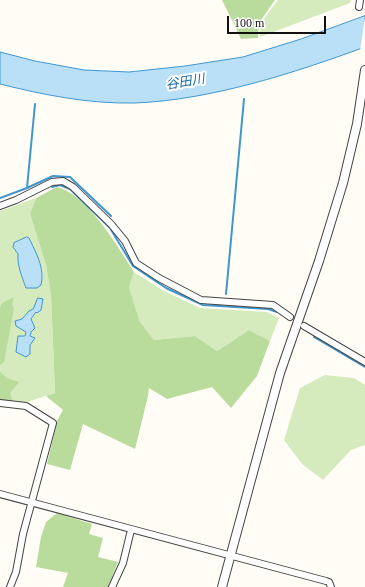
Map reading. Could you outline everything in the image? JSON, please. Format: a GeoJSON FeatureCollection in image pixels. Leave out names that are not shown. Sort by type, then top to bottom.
{"type":"FeatureCollection","features":[{"type":"Feature","properties":{"kind":"street"},"geometry":{"type":"LineString","coordinates":[[222,587],[280,373],[320,262],[343,183],[356,124],[365,70]]}},
{"type":"Feature","properties":{"kind":"street"},"geometry":{"type":"LineString","coordinates":[[0,206],[16,200],[52,182],[63,181],[73,187],[111,224],[125,241],[136,263],[159,278],[201,300],[273,305],[290,317]]}},
{"type":"Feature","properties":{"kind":"street"},"geometry":{"type":"LineString","coordinates":[[304,326],[365,362]]}},
{"type":"Feature","properties":{"kind":"street"},"geometry":{"type":"LineString","coordinates":[[0,403],[26,406],[53,424],[31,503],[16,572],[10,587]]}},
{"type":"Feature","properties":{"kind":"street"},"geometry":{"type":"LineString","coordinates":[[0,494],[231,556],[330,585]]}},
{"type":"Feature","properties":{"kind":"street"},"geometry":{"type":"LineString","coordinates":[[112,587],[123,563],[131,530]]}},
{"type":"Feature","properties":{"kind":"green space"},"geometry":{"type":"Polygon","coordinates":[[[222,0],[275,0],[259,23],[258,38],[241,39],[222,0]]]}},
{"type":"Feature","properties":{"kind":"green space"},"geometry":{"type":"Polygon","coordinates":[[[278,0],[351,0],[350,3],[260,37],[260,24],[278,0]]]}},
{"type":"Feature","properties":{"kind":"green space"},"geometry":{"type":"Polygon","coordinates":[[[57,187],[68,192],[90,210],[111,236],[134,272],[129,287],[140,322],[154,340],[195,336],[217,351],[249,330],[270,341],[257,376],[231,408],[212,387],[167,399],[149,388],[135,449],[83,424],[70,470],[47,464],[57,421],[63,410],[46,396],[55,393],[51,295],[46,265],[30,214],[36,198],[57,187]]]}},
{"type":"Feature","properties":{"kind":"green space"},"geometry":{"type":"Polygon","coordinates":[[[36,198],[30,214],[46,265],[51,295],[55,393],[24,403],[0,400],[0,211],[36,198]]]}},
{"type":"Feature","properties":{"kind":"green space"},"geometry":{"type":"Polygon","coordinates":[[[134,272],[164,291],[200,308],[267,312],[279,318],[270,341],[249,330],[217,351],[195,336],[154,340],[140,322],[129,287],[134,272]]]}},
{"type":"Feature","properties":{"kind":"green space"},"geometry":{"type":"Polygon","coordinates":[[[14,297],[12,305],[14,309],[4,362],[0,365],[0,308],[2,303],[14,297]]]}},
{"type":"Feature","properties":{"kind":"green space"},"geometry":{"type":"Polygon","coordinates":[[[0,372],[7,378],[19,382],[10,393],[13,402],[0,400],[0,372]]]}},
{"type":"Feature","properties":{"kind":"green space"},"geometry":{"type":"Polygon","coordinates":[[[325,375],[354,378],[365,385],[365,445],[351,450],[323,480],[302,464],[284,440],[300,388],[325,375]]]}},
{"type":"Feature","properties":{"kind":"green space"},"geometry":{"type":"Polygon","coordinates":[[[57,513],[92,524],[89,534],[103,538],[98,557],[118,562],[108,587],[63,587],[68,573],[36,567],[41,537],[46,522],[57,513]]]}},
{"type":"Feature","properties":{"kind":"water","name":"谷田川"},"geometry":{"type":"Polygon","coordinates":[[[365,16],[365,47],[252,84],[193,97],[135,103],[101,102],[33,92],[0,84],[0,52],[35,61],[84,70],[129,72],[185,66],[243,57],[301,39],[365,16]]]}},
{"type":"Feature","properties":{"kind":"water"},"geometry":{"type":"Polygon","coordinates":[[[27,237],[29,238],[41,267],[41,285],[37,288],[26,288],[19,267],[18,254],[13,247],[14,243],[27,237]]]}},
{"type":"Feature","properties":{"kind":"water"},"geometry":{"type":"Polygon","coordinates":[[[38,298],[43,299],[41,310],[37,313],[36,312],[31,319],[35,328],[31,332],[30,336],[35,338],[30,345],[30,354],[26,357],[16,352],[18,336],[25,336],[26,332],[16,326],[15,321],[22,319],[29,311],[33,309],[38,298]]]}},
{"type":"Feature","properties":{"kind":"pier"},"geometry":{"type":"Polygon","coordinates":[[[365,17],[365,49],[360,51],[365,17]]]}},
{"type":"Feature","properties":{"kind":"waterway"},"geometry":{"type":"LineString","coordinates":[[226,294],[244,99]]}},
{"type":"Feature","properties":{"kind":"waterway"},"geometry":{"type":"LineString","coordinates":[[27,188],[35,104]]}},
{"type":"Feature","properties":{"kind":"waterway"},"geometry":{"type":"LineString","coordinates":[[0,198],[53,176],[70,177],[111,216]]}},
{"type":"Feature","properties":{"kind":"waterway"},"geometry":{"type":"LineString","coordinates":[[52,187],[60,185],[70,189],[110,228],[133,266],[166,288],[203,305],[268,309],[277,312]]}},
{"type":"Feature","properties":{"kind":"waterway"},"geometry":{"type":"LineString","coordinates":[[314,337],[365,367]]}}]}
